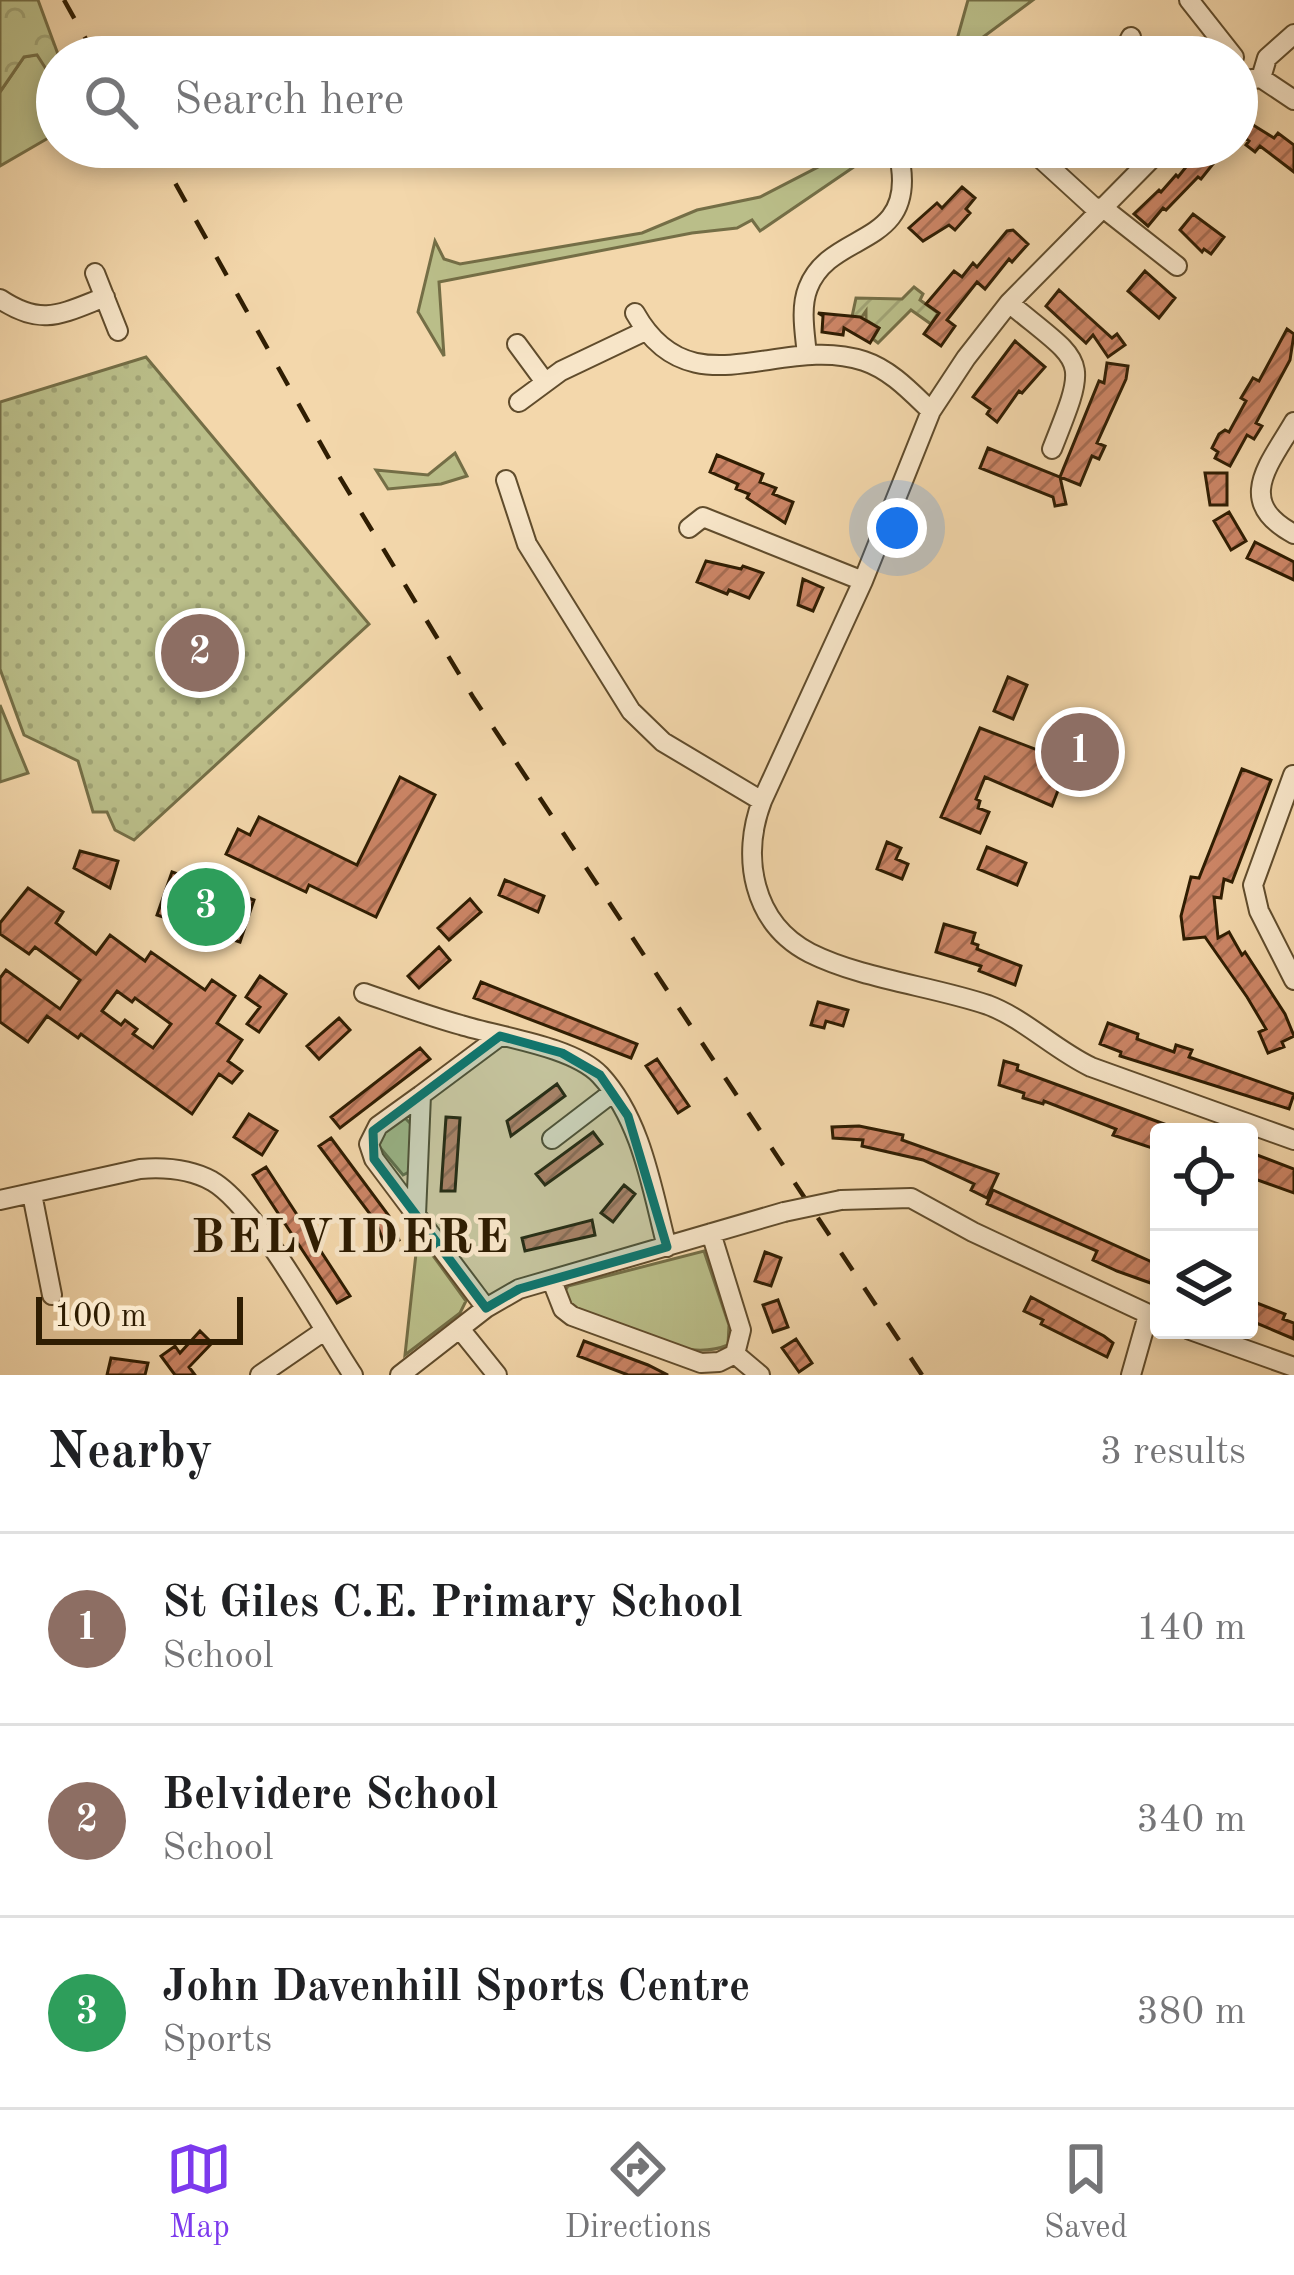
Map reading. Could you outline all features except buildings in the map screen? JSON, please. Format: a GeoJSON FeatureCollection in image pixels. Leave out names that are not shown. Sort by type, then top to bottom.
{"type":"FeatureCollection","features":[{"type":"Feature","properties":{"kind":"street"},"geometry":{"type":"LineString","coordinates":[[1190,0],[1216,36]]}},
{"type":"Feature","properties":{"kind":"street"},"geometry":{"type":"LineString","coordinates":[[1258,63],[1294,34]]}},
{"type":"Feature","properties":{"kind":"street"},"geometry":{"type":"LineString","coordinates":[[1258,81],[1294,100]]}},
{"type":"Feature","properties":{"kind":"street"},"geometry":{"type":"LineString","coordinates":[[1052,168],[1100,209],[1170,254]]}},
{"type":"Feature","properties":{"kind":"street"},"geometry":{"type":"LineString","coordinates":[[1142,168],[1010,303],[931,411],[863,581],[762,801],[751,844],[755,887],[776,925],[806,951],[994,1008],[1091,1067],[1294,1140]]}},
{"type":"Feature","properties":{"kind":"street"},"geometry":{"type":"LineString","coordinates":[[807,355],[808,286],[828,261],[890,220],[910,180]]}},
{"type":"Feature","properties":{"kind":"street"},"geometry":{"type":"LineString","coordinates":[[95,273],[118,331]]}},
{"type":"Feature","properties":{"kind":"street"},"geometry":{"type":"LineString","coordinates":[[0,299],[43,317],[105,297]]}},
{"type":"Feature","properties":{"kind":"street"},"geometry":{"type":"LineString","coordinates":[[1010,303],[1072,358],[1076,388],[1051,437]]}},
{"type":"Feature","properties":{"kind":"street"},"geometry":{"type":"LineString","coordinates":[[519,402],[640,322],[668,353],[700,366],[807,355],[845,357],[881,368],[931,411]]}},
{"type":"Feature","properties":{"kind":"street"},"geometry":{"type":"LineString","coordinates":[[517,344],[545,382]]}},
{"type":"Feature","properties":{"kind":"street"},"geometry":{"type":"LineString","coordinates":[[1294,422],[1260,490],[1271,521],[1294,534]]}},
{"type":"Feature","properties":{"kind":"street"},"geometry":{"type":"LineString","coordinates":[[515,492],[527,544],[631,711],[663,742],[762,801]]}},
{"type":"Feature","properties":{"kind":"street"},"geometry":{"type":"LineString","coordinates":[[697,515],[863,581]]}},
{"type":"Feature","properties":{"kind":"street"},"geometry":{"type":"LineString","coordinates":[[1288,773],[1253,885],[1258,911],[1294,980]]}},
{"type":"Feature","properties":{"kind":"street"},"geometry":{"type":"LineString","coordinates":[[364,993],[582,1061],[600,1075],[637,1138],[667,1247]]}},
{"type":"Feature","properties":{"kind":"street"},"geometry":{"type":"LineString","coordinates":[[486,1309],[374,1160],[369,1144],[378,1126],[500,1036]]}},
{"type":"Feature","properties":{"kind":"street"},"geometry":{"type":"LineString","coordinates":[[552,1138],[612,1093]]}},
{"type":"Feature","properties":{"kind":"street"},"geometry":{"type":"LineString","coordinates":[[416,1215],[421,1095]]}},
{"type":"Feature","properties":{"kind":"street"},"geometry":{"type":"LineString","coordinates":[[0,1200],[140,1169],[162,1168],[211,1180],[250,1216],[353,1375]]}},
{"type":"Feature","properties":{"kind":"street"},"geometry":{"type":"LineString","coordinates":[[32,1194],[52,1295]]}},
{"type":"Feature","properties":{"kind":"street"},"geometry":{"type":"LineString","coordinates":[[400,1375],[519,1289],[784,1212],[841,1200],[911,1198],[1150,1315]]}},
{"type":"Feature","properties":{"kind":"street"},"geometry":{"type":"LineString","coordinates":[[711,1233],[741,1330],[735,1354]]}},
{"type":"Feature","properties":{"kind":"street"},"geometry":{"type":"LineString","coordinates":[[552,1281],[563,1309],[572,1316],[701,1363],[735,1354]]}},
{"type":"Feature","properties":{"kind":"street"},"geometry":{"type":"LineString","coordinates":[[1131,1375],[1150,1327]]}},
{"type":"Feature","properties":{"kind":"street"},"geometry":{"type":"LineString","coordinates":[[460,1329],[497,1375]]}},
{"type":"Feature","properties":{"kind":"street"},"geometry":{"type":"LineString","coordinates":[[260,1375],[324,1331]]}},
{"type":"Feature","properties":{"kind":"street"},"geometry":{"type":"LineString","coordinates":[[1215,1339],[1294,1367]]}},
{"type":"Feature","properties":{"kind":"street"},"geometry":{"type":"LineString","coordinates":[[735,1354],[760,1375]]}},
{"type":"Feature","properties":{"kind":"highlighted area"},"geometry":{"type":"Polygon","coordinates":[[[500,1036],[562,1053],[600,1075],[628,1116],[667,1247],[519,1289],[486,1308],[374,1159],[373,1131],[500,1036]]]}},
{"type":"Feature","properties":{"kind":"green space"},"geometry":{"type":"Polygon","coordinates":[[[0,0],[38,0],[51,36],[36,36],[36,55],[24,57],[0,92],[0,0]]]}},
{"type":"Feature","properties":{"kind":"green space"},"geometry":{"type":"Polygon","coordinates":[[[968,0],[1033,0],[985,36],[958,36],[968,0]]]}},
{"type":"Feature","properties":{"kind":"green space"},"geometry":{"type":"Polygon","coordinates":[[[36,54],[36,145],[0,166],[0,92],[24,57],[36,54]]]}},
{"type":"Feature","properties":{"kind":"green space"},"geometry":{"type":"Polygon","coordinates":[[[816,168],[852,168],[760,231],[752,220],[737,228],[439,282],[444,356],[418,312],[435,241],[444,259],[460,264],[642,233],[697,210],[760,197],[816,168]]]}},
{"type":"Feature","properties":{"kind":"green space"},"geometry":{"type":"Polygon","coordinates":[[[914,287],[923,294],[920,300],[938,313],[931,324],[911,310],[878,343],[873,339],[879,328],[866,320],[866,311],[854,328],[850,326],[856,298],[902,299],[914,287]]]}},
{"type":"Feature","properties":{"kind":"green space"},"geometry":{"type":"Polygon","coordinates":[[[146,357],[369,624],[134,840],[115,830],[107,812],[93,812],[78,761],[24,735],[0,669],[0,402],[146,357]]]}},
{"type":"Feature","properties":{"kind":"green space"},"geometry":{"type":"Polygon","coordinates":[[[455,453],[467,476],[441,484],[388,489],[376,470],[428,475],[455,453]]]}},
{"type":"Feature","properties":{"kind":"green space"},"geometry":{"type":"Polygon","coordinates":[[[0,705],[28,773],[0,782],[0,705]]]}},
{"type":"Feature","properties":{"kind":"green space"},"geometry":{"type":"Polygon","coordinates":[[[405,1118],[412,1125],[409,1172],[403,1175],[377,1144],[379,1135],[405,1118]]]}},
{"type":"Feature","properties":{"kind":"green space"},"geometry":{"type":"Polygon","coordinates":[[[418,1235],[466,1301],[460,1313],[405,1355],[418,1235]]]}},
{"type":"Feature","properties":{"kind":"green space"},"geometry":{"type":"Polygon","coordinates":[[[704,1251],[729,1325],[728,1345],[691,1350],[650,1341],[572,1310],[562,1296],[568,1286],[704,1251]]]}},
{"type":"Feature","properties":{"kind":"railway"},"geometry":{"type":"LineString","coordinates":[[64,0],[84,36]]}},
{"type":"Feature","properties":{"kind":"railway"},"geometry":{"type":"LineString","coordinates":[[167,168],[336,471],[473,697],[922,1375]]}},
{"type":"Feature","properties":{"kind":"place","name":"Belvidere School"},"geometry":{"type":"Point","coordinates":[200,653]}},
{"type":"Feature","properties":{"kind":"place","name":"St Giles C.E. Primary School"},"geometry":{"type":"Point","coordinates":[1080,752]}},
{"type":"Feature","properties":{"kind":"place","name":"John Davenhill Sports Centre"},"geometry":{"type":"Point","coordinates":[206,907]}},
{"type":"Feature","properties":{"kind":"district","name":"BELVIDERE"},"geometry":{"type":"Point","coordinates":[351,1239]}}]}
